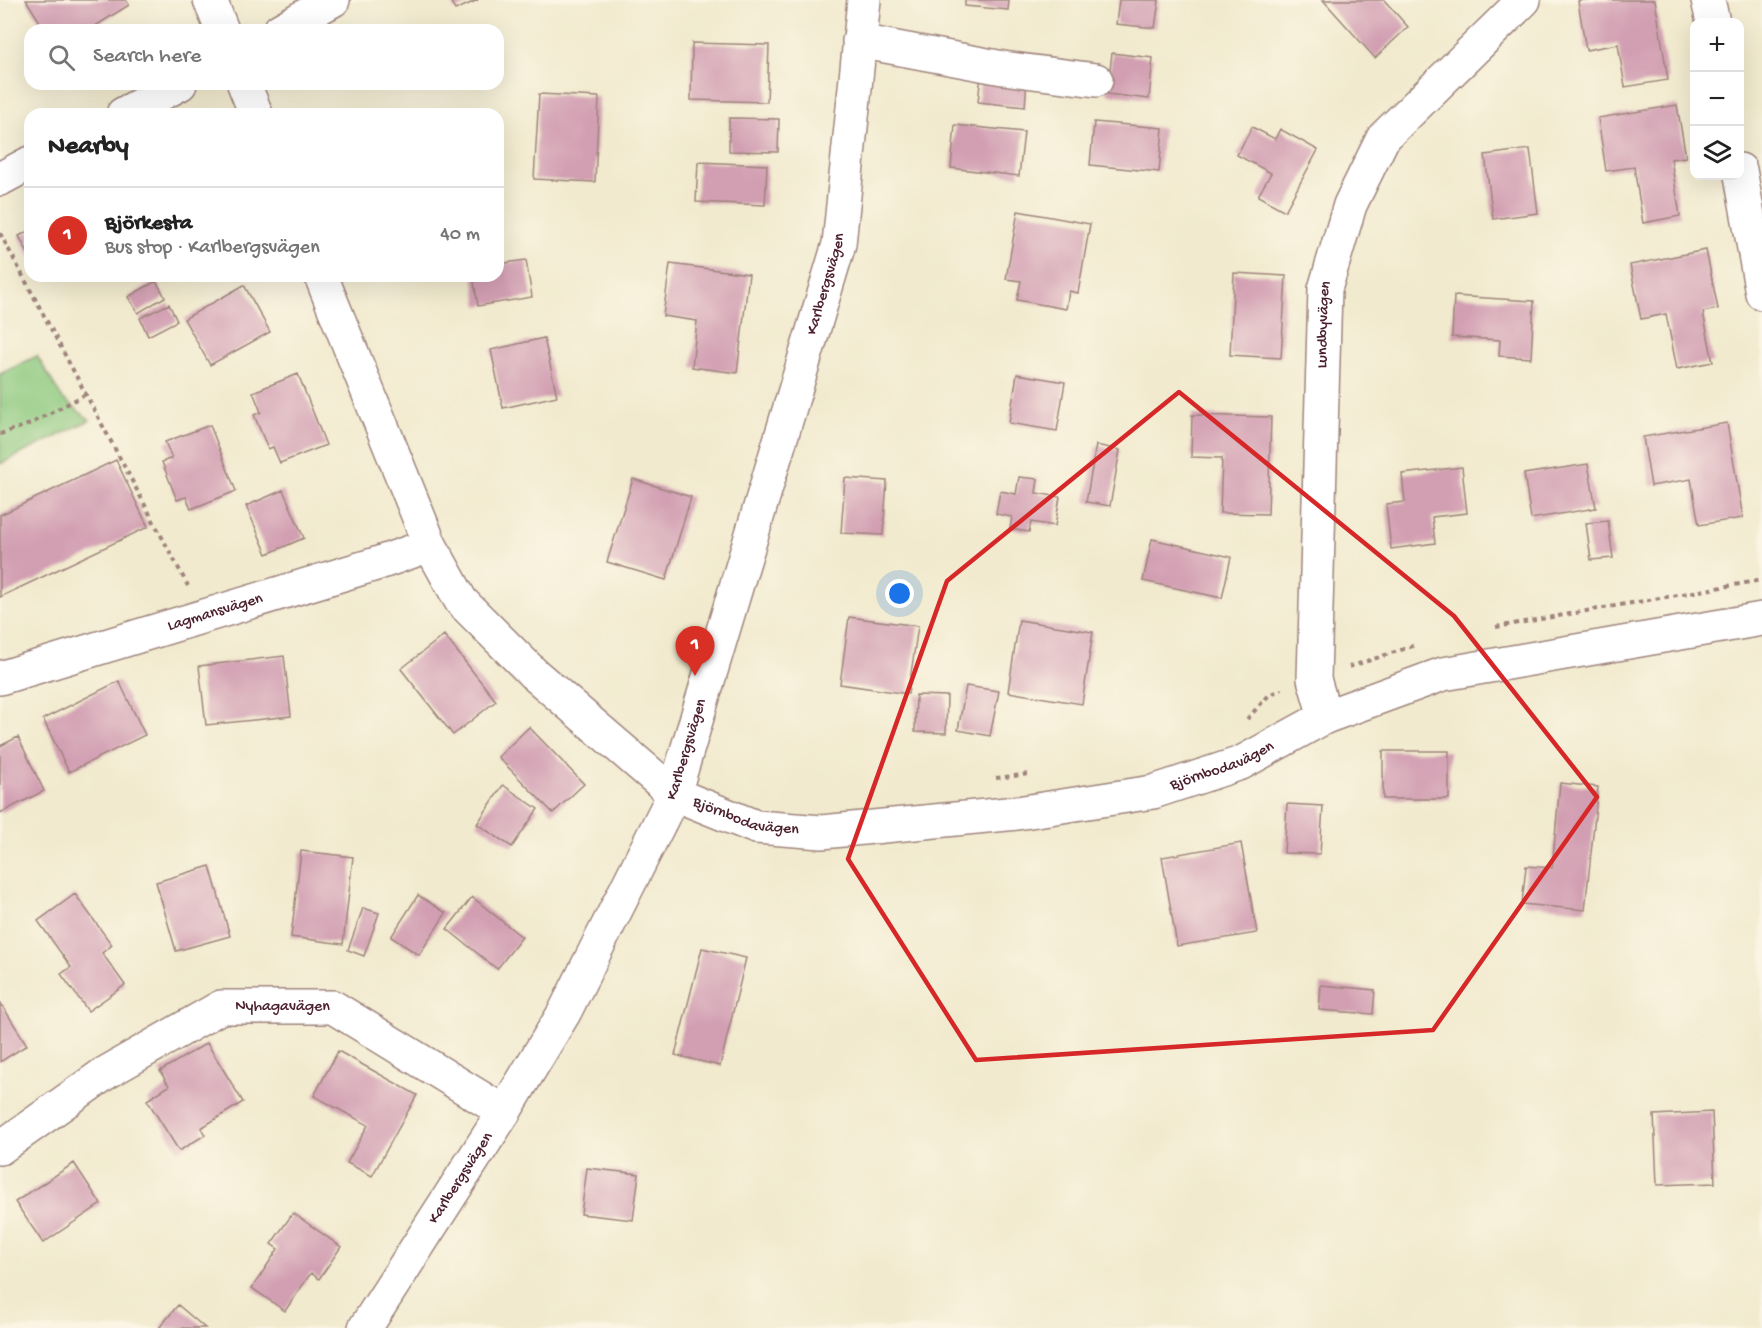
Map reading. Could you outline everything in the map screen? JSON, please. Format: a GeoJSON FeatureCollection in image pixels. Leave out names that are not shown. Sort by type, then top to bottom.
{"type":"FeatureCollection","features":[{"type":"Feature","properties":{"kind":"street"},"geometry":{"type":"LineString","coordinates":[[210,0],[220,24]]}},
{"type":"Feature","properties":{"kind":"street"},"geometry":{"type":"LineString","coordinates":[[291,24],[333,0]]}},
{"type":"Feature","properties":{"kind":"street","name":"Karlbergsvägen"},"geometry":{"type":"LineString","coordinates":[[365,1328],[504,1112],[564,1013],[674,794],[839,244],[864,0]]}},
{"type":"Feature","properties":{"kind":"street","name":"Lundbyvägen"},"geometry":{"type":"LineString","coordinates":[[1325,717],[1314,679],[1325,289],[1350,205],[1383,138],[1524,0]]}},
{"type":"Feature","properties":{"kind":"street"},"geometry":{"type":"LineString","coordinates":[[1708,0],[1712,18]]}},
{"type":"Feature","properties":{"kind":"street"},"geometry":{"type":"LineString","coordinates":[[859,41],[1004,68],[1096,80]]}},
{"type":"Feature","properties":{"kind":"street"},"geometry":{"type":"LineString","coordinates":[[134,108],[169,90]]}},
{"type":"Feature","properties":{"kind":"street"},"geometry":{"type":"LineString","coordinates":[[246,90],[254,108]]}},
{"type":"Feature","properties":{"kind":"street"},"geometry":{"type":"LineString","coordinates":[[0,179],[24,166]]}},
{"type":"Feature","properties":{"kind":"street"},"geometry":{"type":"LineString","coordinates":[[1742,180],[1762,293]]}},
{"type":"Feature","properties":{"kind":"street"},"geometry":{"type":"LineString","coordinates":[[323,282],[430,545],[460,601],[533,673],[674,794]]}},
{"type":"Feature","properties":{"kind":"street","name":"Lagmansvägen"},"geometry":{"type":"LineString","coordinates":[[0,678],[376,564],[430,545]]}},
{"type":"Feature","properties":{"kind":"street","name":"Björnbodavägen"},"geometry":{"type":"LineString","coordinates":[[674,794],[756,826],[822,832],[1017,813],[1153,792],[1241,763],[1325,717],[1443,674],[1762,619]]}},
{"type":"Feature","properties":{"kind":"street","name":"Nyhagavägen"},"geometry":{"type":"LineString","coordinates":[[0,1148],[104,1074],[221,1007],[333,1007],[504,1112]]}},
{"type":"Feature","properties":{"kind":"path"},"geometry":{"type":"LineString","coordinates":[[0,233],[24,278]]}},
{"type":"Feature","properties":{"kind":"path"},"geometry":{"type":"LineString","coordinates":[[26,282],[193,595],[197,618]]}},
{"type":"Feature","properties":{"kind":"path"},"geometry":{"type":"LineString","coordinates":[[0,434],[30,423],[86,394]]}},
{"type":"Feature","properties":{"kind":"path"},"geometry":{"type":"LineString","coordinates":[[1491,629],[1762,580]]}},
{"type":"Feature","properties":{"kind":"path"},"geometry":{"type":"LineString","coordinates":[[1244,722],[1270,694],[1422,644]]}},
{"type":"Feature","properties":{"kind":"path"},"geometry":{"type":"LineString","coordinates":[[995,778],[1030,774]]}},
{"type":"Feature","properties":{"kind":"highlighted area"},"geometry":{"type":"Polygon","coordinates":[[[1179,392],[1454,616],[1597,797],[1433,1030],[976,1060],[848,859],[947,581],[1179,392]]]}},
{"type":"Feature","properties":{"kind":"green space"},"geometry":{"type":"Polygon","coordinates":[[[37,356],[62,398],[90,420],[0,464],[0,374],[37,356]]]}},
{"type":"Feature","properties":{"kind":"building"},"geometry":{"type":"Polygon","coordinates":[[[26,0],[126,0],[129,5],[99,24],[41,24],[26,0]]]}},
{"type":"Feature","properties":{"kind":"building"},"geometry":{"type":"Polygon","coordinates":[[[450,0],[478,0],[455,10],[450,0]]]}},
{"type":"Feature","properties":{"kind":"building"},"geometry":{"type":"Polygon","coordinates":[[[965,0],[1009,0],[1008,10],[965,6],[965,0]]]}},
{"type":"Feature","properties":{"kind":"building"},"geometry":{"type":"Polygon","coordinates":[[[1119,0],[1159,0],[1155,28],[1116,24],[1119,0]]]}},
{"type":"Feature","properties":{"kind":"building"},"geometry":{"type":"Polygon","coordinates":[[[1323,0],[1384,0],[1408,27],[1375,58],[1323,0]]]}},
{"type":"Feature","properties":{"kind":"building"},"geometry":{"type":"Polygon","coordinates":[[[1655,0],[1668,80],[1625,87],[1618,44],[1586,50],[1578,1],[1655,0]]]}},
{"type":"Feature","properties":{"kind":"building"},"geometry":{"type":"Polygon","coordinates":[[[692,43],[769,45],[767,102],[691,100],[692,43]]]}},
{"type":"Feature","properties":{"kind":"building"},"geometry":{"type":"Polygon","coordinates":[[[1112,53],[1153,58],[1149,99],[1107,94],[1112,53]]]}},
{"type":"Feature","properties":{"kind":"building"},"geometry":{"type":"Polygon","coordinates":[[[981,75],[1027,80],[1025,107],[978,102],[981,75]]]}},
{"type":"Feature","properties":{"kind":"building"},"geometry":{"type":"Polygon","coordinates":[[[539,94],[599,97],[595,182],[534,179],[539,94]]]}},
{"type":"Feature","properties":{"kind":"building"},"geometry":{"type":"Polygon","coordinates":[[[1677,105],[1686,157],[1671,159],[1680,216],[1643,223],[1634,167],[1606,171],[1598,118],[1677,105]]]}},
{"type":"Feature","properties":{"kind":"building"},"geometry":{"type":"Polygon","coordinates":[[[729,118],[779,119],[778,152],[729,151],[729,118]]]}},
{"type":"Feature","properties":{"kind":"building"},"geometry":{"type":"Polygon","coordinates":[[[1094,122],[1163,128],[1159,172],[1090,165],[1094,122]]]}},
{"type":"Feature","properties":{"kind":"building"},"geometry":{"type":"Polygon","coordinates":[[[955,125],[1024,132],[1019,176],[951,168],[955,125]]]}},
{"type":"Feature","properties":{"kind":"building"},"geometry":{"type":"Polygon","coordinates":[[[1252,127],[1275,139],[1280,129],[1318,150],[1285,211],[1258,196],[1271,173],[1237,155],[1252,127]]]}},
{"type":"Feature","properties":{"kind":"building"},"geometry":{"type":"Polygon","coordinates":[[[1530,149],[1538,213],[1493,219],[1485,155],[1530,149]]]}},
{"type":"Feature","properties":{"kind":"building"},"geometry":{"type":"Polygon","coordinates":[[[698,162],[767,165],[765,205],[696,202],[698,162]]]}},
{"type":"Feature","properties":{"kind":"building"},"geometry":{"type":"Polygon","coordinates":[[[1018,211],[1090,224],[1078,293],[1069,291],[1066,309],[1017,300],[1021,281],[1006,279],[1018,211]]]}},
{"type":"Feature","properties":{"kind":"building"},"geometry":{"type":"Polygon","coordinates":[[[24,233],[24,246],[19,236],[24,233]]]}},
{"type":"Feature","properties":{"kind":"building"},"geometry":{"type":"Polygon","coordinates":[[[1706,250],[1718,309],[1703,312],[1713,362],[1677,369],[1666,314],[1641,319],[1630,265],[1706,250]]]}},
{"type":"Feature","properties":{"kind":"building"},"geometry":{"type":"Polygon","coordinates":[[[526,260],[532,297],[478,306],[474,282],[504,282],[504,263],[526,260]]]}},
{"type":"Feature","properties":{"kind":"building"},"geometry":{"type":"Polygon","coordinates":[[[670,264],[749,274],[737,373],[692,367],[697,321],[663,316],[670,264]]]}},
{"type":"Feature","properties":{"kind":"building"},"geometry":{"type":"Polygon","coordinates":[[[1234,273],[1286,276],[1281,358],[1230,355],[1234,273]]]}},
{"type":"Feature","properties":{"kind":"building"},"geometry":{"type":"Polygon","coordinates":[[[157,282],[165,297],[138,313],[128,297],[157,282]]]}},
{"type":"Feature","properties":{"kind":"building"},"geometry":{"type":"Polygon","coordinates":[[[244,285],[270,332],[210,365],[184,319],[244,285]]]}},
{"type":"Feature","properties":{"kind":"building"},"geometry":{"type":"Polygon","coordinates":[[[1454,296],[1534,301],[1531,358],[1499,356],[1500,340],[1452,337],[1454,296]]]}},
{"type":"Feature","properties":{"kind":"building"},"geometry":{"type":"Polygon","coordinates":[[[169,304],[177,321],[148,336],[140,318],[169,304]]]}},
{"type":"Feature","properties":{"kind":"building"},"geometry":{"type":"Polygon","coordinates":[[[544,338],[557,396],[503,408],[491,350],[544,338]]]}},
{"type":"Feature","properties":{"kind":"building"},"geometry":{"type":"Polygon","coordinates":[[[298,374],[326,445],[280,463],[273,447],[268,449],[254,415],[261,412],[253,392],[298,374]]]}},
{"type":"Feature","properties":{"kind":"building"},"geometry":{"type":"Polygon","coordinates":[[[1017,374],[1065,382],[1057,431],[1009,423],[1017,374]]]}},
{"type":"Feature","properties":{"kind":"building"},"geometry":{"type":"Polygon","coordinates":[[[1192,415],[1271,417],[1268,514],[1220,513],[1222,458],[1191,457],[1192,415]]]}},
{"type":"Feature","properties":{"kind":"building"},"geometry":{"type":"Polygon","coordinates":[[[1727,423],[1743,518],[1699,525],[1691,479],[1651,486],[1643,437],[1727,423]]]}},
{"type":"Feature","properties":{"kind":"building"},"geometry":{"type":"Polygon","coordinates":[[[210,425],[236,491],[191,509],[186,497],[177,500],[162,462],[172,458],[165,442],[210,425]]]}},
{"type":"Feature","properties":{"kind":"building"},"geometry":{"type":"Polygon","coordinates":[[[1096,445],[1120,450],[1110,506],[1086,502],[1096,445]]]}},
{"type":"Feature","properties":{"kind":"building"},"geometry":{"type":"Polygon","coordinates":[[[116,460],[148,527],[0,597],[0,515],[116,460]]]}},
{"type":"Feature","properties":{"kind":"building"},"geometry":{"type":"Polygon","coordinates":[[[1588,464],[1596,508],[1531,519],[1524,474],[1588,464]]]}},
{"type":"Feature","properties":{"kind":"building"},"geometry":{"type":"Polygon","coordinates":[[[1462,467],[1467,513],[1432,517],[1435,543],[1391,549],[1386,504],[1405,502],[1402,474],[1462,467]]]}},
{"type":"Feature","properties":{"kind":"building"},"geometry":{"type":"Polygon","coordinates":[[[1019,477],[1038,479],[1036,493],[1060,497],[1055,526],[1031,522],[1029,532],[1010,529],[1012,517],[996,514],[1000,491],[1016,494],[1019,477]]]}},
{"type":"Feature","properties":{"kind":"building"},"geometry":{"type":"Polygon","coordinates":[[[845,478],[887,481],[883,535],[841,533],[845,478]]]}},
{"type":"Feature","properties":{"kind":"building"},"geometry":{"type":"Polygon","coordinates":[[[633,479],[691,497],[666,580],[607,562],[633,479]]]}},
{"type":"Feature","properties":{"kind":"building"},"geometry":{"type":"Polygon","coordinates":[[[283,490],[304,538],[267,554],[246,506],[283,490]]]}},
{"type":"Feature","properties":{"kind":"building"},"geometry":{"type":"Polygon","coordinates":[[[1608,521],[1613,558],[1591,560],[1586,523],[1608,521]]]}},
{"type":"Feature","properties":{"kind":"building"},"geometry":{"type":"Polygon","coordinates":[[[1152,539],[1231,557],[1222,598],[1143,581],[1152,539]]]}},
{"type":"Feature","properties":{"kind":"building"},"geometry":{"type":"Polygon","coordinates":[[[849,617],[918,626],[908,694],[840,684],[849,617]]]}},
{"type":"Feature","properties":{"kind":"building"},"geometry":{"type":"Polygon","coordinates":[[[1019,620],[1093,632],[1082,704],[1008,692],[1019,620]]]}},
{"type":"Feature","properties":{"kind":"building"},"geometry":{"type":"Polygon","coordinates":[[[444,635],[496,701],[453,735],[401,669],[444,635]]]}},
{"type":"Feature","properties":{"kind":"building"},"geometry":{"type":"Polygon","coordinates":[[[284,656],[291,716],[206,725],[199,666],[284,656]]]}},
{"type":"Feature","properties":{"kind":"building"},"geometry":{"type":"Polygon","coordinates":[[[119,681],[145,735],[69,772],[43,719],[119,681]]]}},
{"type":"Feature","properties":{"kind":"building"},"geometry":{"type":"Polygon","coordinates":[[[966,686],[999,691],[990,736],[958,730],[966,686]]]}},
{"type":"Feature","properties":{"kind":"building"},"geometry":{"type":"Polygon","coordinates":[[[916,695],[947,696],[946,733],[915,732],[916,695]]]}},
{"type":"Feature","properties":{"kind":"building"},"geometry":{"type":"Polygon","coordinates":[[[529,727],[584,784],[553,813],[498,757],[529,727]]]}},
{"type":"Feature","properties":{"kind":"building"},"geometry":{"type":"Polygon","coordinates":[[[18,737],[44,791],[0,813],[0,746],[18,737]]]}},
{"type":"Feature","properties":{"kind":"building"},"geometry":{"type":"Polygon","coordinates":[[[1383,751],[1449,751],[1449,799],[1383,799],[1383,751]]]}},
{"type":"Feature","properties":{"kind":"building"},"geometry":{"type":"Polygon","coordinates":[[[1560,783],[1598,787],[1585,910],[1522,904],[1526,866],[1552,868],[1560,783]]]}},
{"type":"Feature","properties":{"kind":"building"},"geometry":{"type":"Polygon","coordinates":[[[503,785],[538,809],[512,847],[477,824],[503,785]]]}},
{"type":"Feature","properties":{"kind":"building"},"geometry":{"type":"Polygon","coordinates":[[[1287,804],[1323,806],[1320,854],[1284,853],[1287,804]]]}},
{"type":"Feature","properties":{"kind":"building"},"geometry":{"type":"Polygon","coordinates":[[[1241,843],[1257,933],[1177,946],[1162,857],[1241,843]]]}},
{"type":"Feature","properties":{"kind":"building"},"geometry":{"type":"Polygon","coordinates":[[[301,851],[353,857],[343,944],[291,937],[301,851]]]}},
{"type":"Feature","properties":{"kind":"building"},"geometry":{"type":"Polygon","coordinates":[[[210,866],[230,936],[176,951],[156,882],[210,866]]]}},
{"type":"Feature","properties":{"kind":"building"},"geometry":{"type":"Polygon","coordinates":[[[75,894],[112,945],[102,953],[125,985],[88,1011],[61,974],[71,967],[38,921],[75,894]]]}},
{"type":"Feature","properties":{"kind":"building"},"geometry":{"type":"Polygon","coordinates":[[[418,895],[446,913],[419,955],[391,937],[418,895]]]}},
{"type":"Feature","properties":{"kind":"building"},"geometry":{"type":"Polygon","coordinates":[[[472,897],[522,937],[497,969],[447,929],[472,897]]]}},
{"type":"Feature","properties":{"kind":"building"},"geometry":{"type":"Polygon","coordinates":[[[363,908],[379,913],[364,956],[348,950],[363,908]]]}},
{"type":"Feature","properties":{"kind":"building"},"geometry":{"type":"Polygon","coordinates":[[[702,948],[746,958],[720,1066],[675,1055],[702,948]]]}},
{"type":"Feature","properties":{"kind":"building"},"geometry":{"type":"Polygon","coordinates":[[[1321,985],[1375,990],[1373,1014],[1319,1010],[1321,985]]]}},
{"type":"Feature","properties":{"kind":"building"},"geometry":{"type":"Polygon","coordinates":[[[0,1002],[27,1045],[0,1062],[0,1002]]]}},
{"type":"Feature","properties":{"kind":"building"},"geometry":{"type":"Polygon","coordinates":[[[207,1043],[243,1102],[201,1128],[205,1135],[179,1151],[147,1100],[169,1086],[160,1071],[207,1043]]]}},
{"type":"Feature","properties":{"kind":"building"},"geometry":{"type":"Polygon","coordinates":[[[338,1051],[417,1095],[372,1176],[347,1163],[368,1125],[314,1096],[338,1051]]]}},
{"type":"Feature","properties":{"kind":"building"},"geometry":{"type":"Polygon","coordinates":[[[1712,1112],[1715,1183],[1657,1185],[1654,1115],[1712,1112]]]}},
{"type":"Feature","properties":{"kind":"building"},"geometry":{"type":"Polygon","coordinates":[[[74,1163],[101,1204],[43,1243],[15,1202],[74,1163]]]}},
{"type":"Feature","properties":{"kind":"building"},"geometry":{"type":"Polygon","coordinates":[[[587,1168],[639,1174],[633,1220],[581,1214],[587,1168]]]}},
{"type":"Feature","properties":{"kind":"building"},"geometry":{"type":"Polygon","coordinates":[[[293,1213],[341,1247],[319,1279],[311,1273],[285,1311],[252,1288],[278,1249],[271,1244],[293,1213]]]}},
{"type":"Feature","properties":{"kind":"building"},"geometry":{"type":"Polygon","coordinates":[[[178,1305],[205,1328],[159,1328],[178,1305]]]}},
{"type":"Feature","properties":{"kind":"place","name":"Björkesta"},"geometry":{"type":"Point","coordinates":[695,676]}}]}
